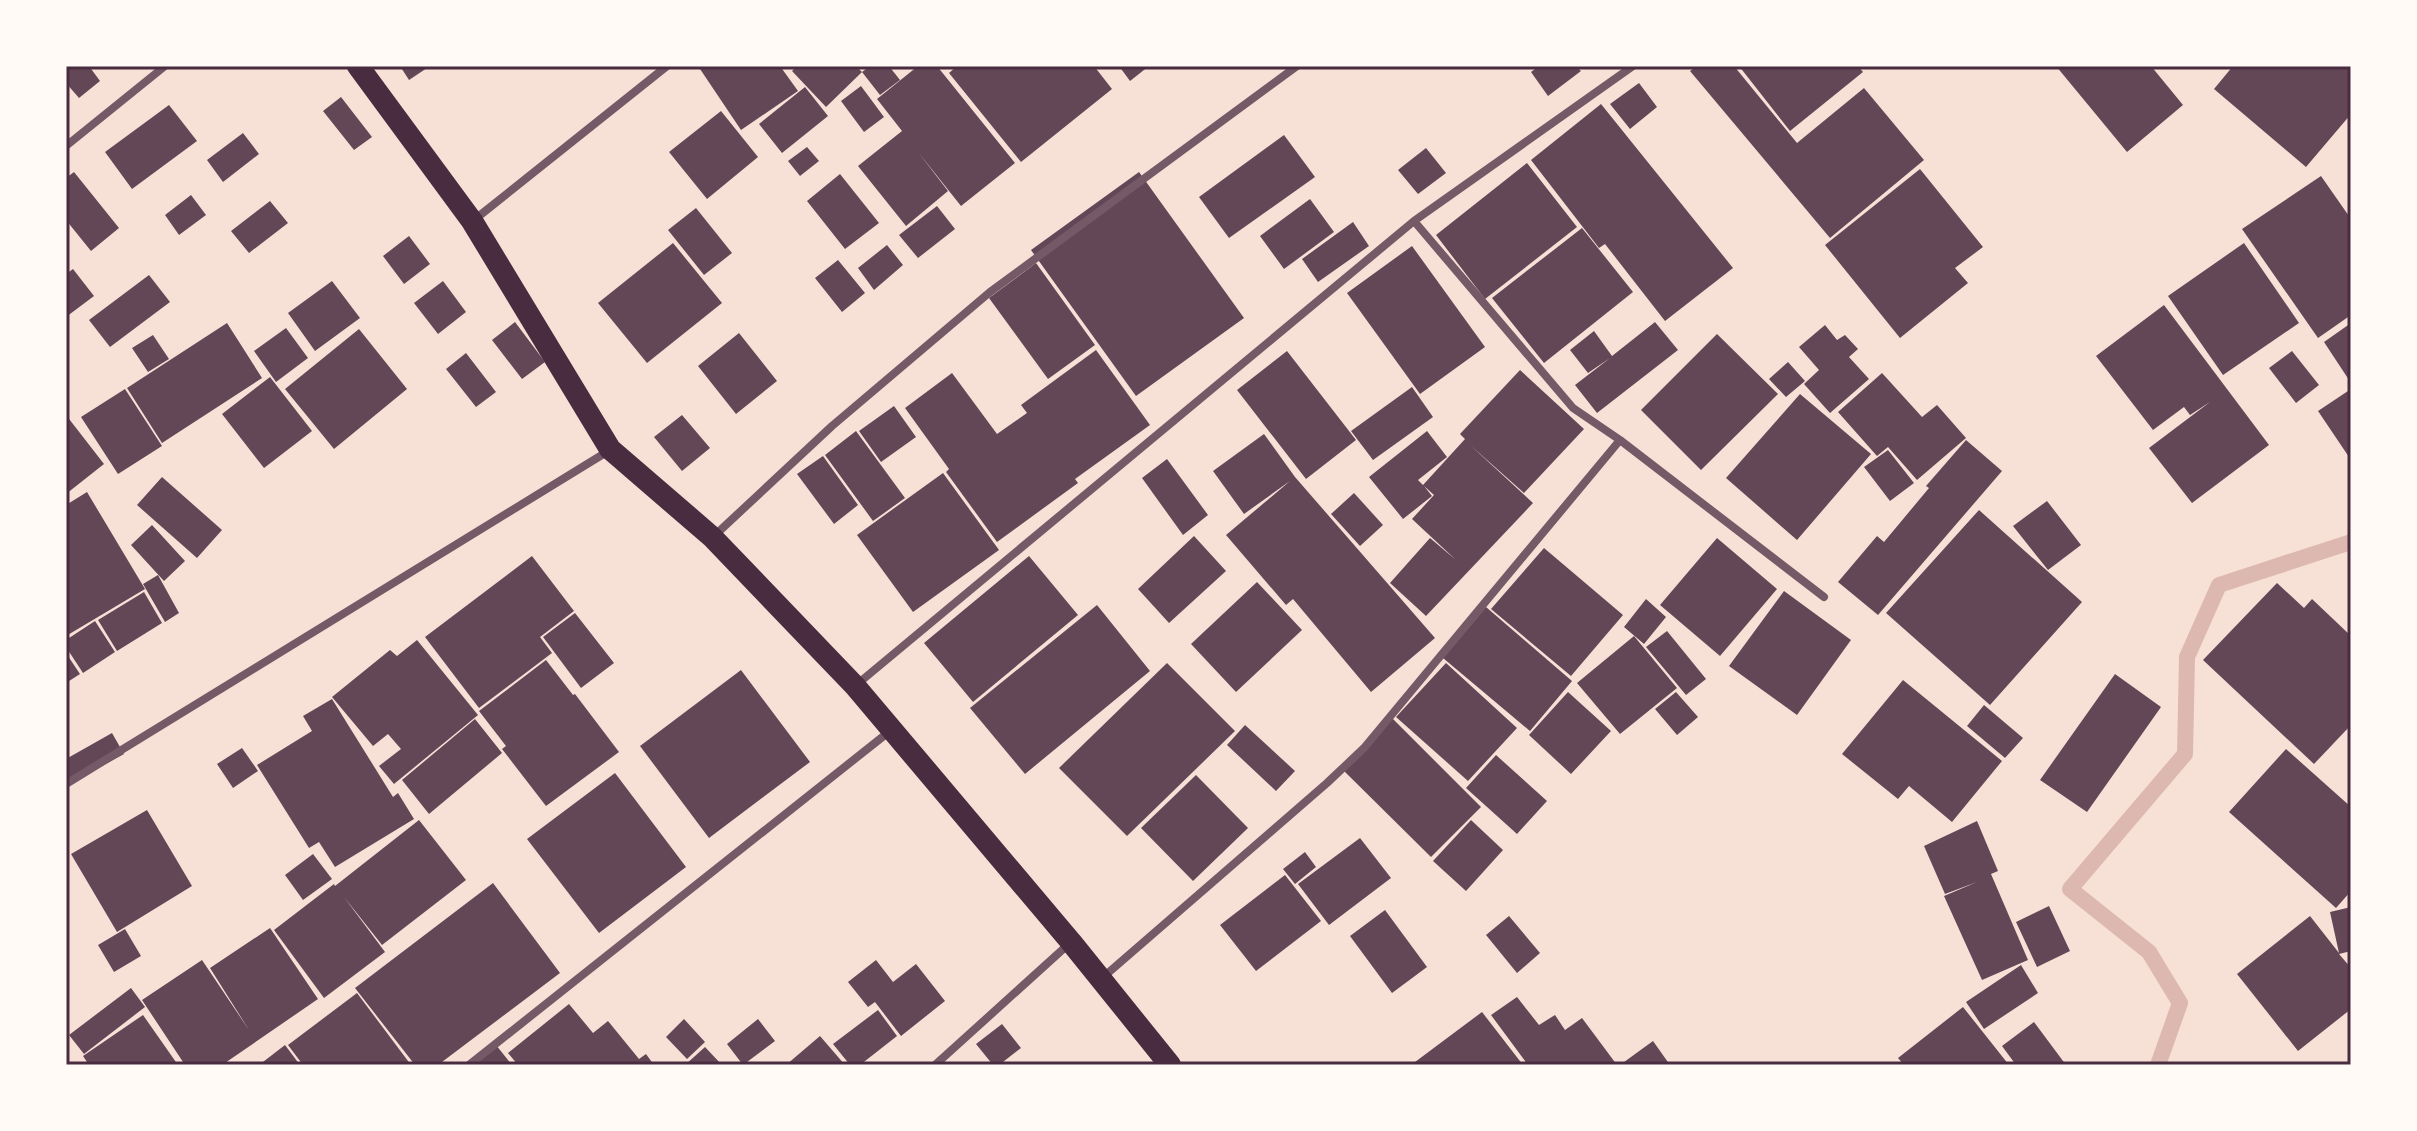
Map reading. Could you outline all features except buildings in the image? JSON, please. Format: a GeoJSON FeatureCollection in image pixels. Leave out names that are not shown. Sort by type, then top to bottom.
{"type":"FeatureCollection","features":[{"type":"Feature","properties":{"kind":"highway"},"geometry":{"type":"LineString","coordinates":[[358,66],[472,221],[610,449],[712,537],[855,686],[1071,942],[1170,1065]]}},
{"type":"Feature","properties":{"kind":"street"},"geometry":{"type":"LineString","coordinates":[[66,146],[165,66]]}},
{"type":"Feature","properties":{"kind":"street"},"geometry":{"type":"LineString","coordinates":[[472,221],[667,66]]}},
{"type":"Feature","properties":{"kind":"street"},"geometry":{"type":"LineString","coordinates":[[712,537],[832,426],[990,292],[1297,66]]}},
{"type":"Feature","properties":{"kind":"street"},"geometry":{"type":"LineString","coordinates":[[855,686],[1414,221],[1633,66]]}},
{"type":"Feature","properties":{"kind":"street"},"geometry":{"type":"LineString","coordinates":[[1414,221],[1573,408],[1620,440],[1824,597]]}},
{"type":"Feature","properties":{"kind":"street"},"geometry":{"type":"LineString","coordinates":[[1101,979],[1364,748],[1620,440]]}},
{"type":"Feature","properties":{"kind":"street"},"geometry":{"type":"LineString","coordinates":[[66,784],[610,449]]}},
{"type":"Feature","properties":{"kind":"street"},"geometry":{"type":"LineString","coordinates":[[469,1065],[890,731]]}},
{"type":"Feature","properties":{"kind":"street"},"geometry":{"type":"LineString","coordinates":[[935,1065],[1071,942]]}},
{"type":"Feature","properties":{"kind":"waterway"},"geometry":{"type":"LineString","coordinates":[[2158,1065],[2180,1003],[2149,952],[2070,889],[2185,754],[2187,657],[2219,585],[2351,542]]}}]}
